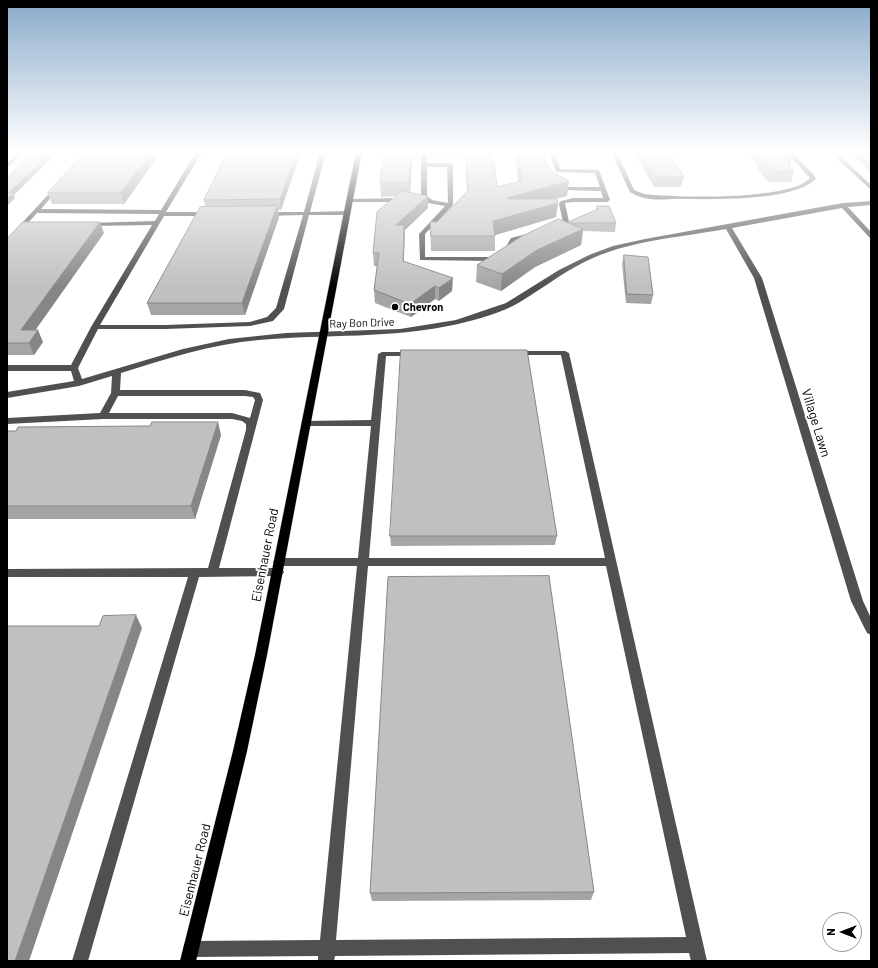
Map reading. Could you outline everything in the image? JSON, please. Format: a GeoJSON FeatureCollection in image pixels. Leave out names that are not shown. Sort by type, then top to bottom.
{"type":"FeatureCollection","features":[{"type":"Feature","properties":{"kind":"main road","name":"Eisenhauer Road"},"geometry":{"type":"LineString","coordinates":[[189,955],[240,751],[278,567],[350,197]]}},
{"type":"Feature","properties":{"kind":"street"},"geometry":{"type":"LineString","coordinates":[[32,224],[22,227],[48,197]]}},
{"type":"Feature","properties":{"kind":"street"},"geometry":{"type":"LineString","coordinates":[[79,382],[74,368],[95,327],[172,197]]}},
{"type":"Feature","properties":{"kind":"street"},"geometry":{"type":"LineString","coordinates":[[95,327],[165,327],[250,324],[270,319],[280,309],[310,197]]}},
{"type":"Feature","properties":{"kind":"street"},"geometry":{"type":"LineString","coordinates":[[423,197],[422,199],[430,202],[450,205]]}},
{"type":"Feature","properties":{"kind":"street"},"geometry":{"type":"LineString","coordinates":[[451,197],[450,205],[422,234],[422,259],[493,259],[507,253],[513,239],[541,232]]}},
{"type":"Feature","properties":{"kind":"street"},"geometry":{"type":"LineString","coordinates":[[548,230],[565,225],[566,222],[562,204],[563,202],[572,200],[607,200],[606,197]]}},
{"type":"Feature","properties":{"kind":"street"},"geometry":{"type":"LineString","coordinates":[[349,201],[408,199]]}},
{"type":"Feature","properties":{"kind":"street","name":"Ray Bon Drive"},"geometry":{"type":"LineString","coordinates":[[7,395],[79,382],[117,372],[173,353],[218,342],[262,337],[412,331],[458,322],[490,312],[521,298],[559,272],[602,252],[654,240],[843,205],[871,203]]}},
{"type":"Feature","properties":{"kind":"street"},"geometry":{"type":"LineString","coordinates":[[843,205],[871,236]]}},
{"type":"Feature","properties":{"kind":"street"},"geometry":{"type":"LineString","coordinates":[[35,211],[215,214]]}},
{"type":"Feature","properties":{"kind":"street"},"geometry":{"type":"LineString","coordinates":[[260,214],[347,213]]}},
{"type":"Feature","properties":{"kind":"street"},"geometry":{"type":"LineString","coordinates":[[78,224],[156,223]]}},
{"type":"Feature","properties":{"kind":"street","name":"Village Lawn"},"geometry":{"type":"LineString","coordinates":[[728,227],[758,278],[857,601],[871,630]]}},
{"type":"Feature","properties":{"kind":"street"},"geometry":{"type":"LineString","coordinates":[[189,955],[698,953],[565,353],[502,353]]}},
{"type":"Feature","properties":{"kind":"street"},"geometry":{"type":"LineString","coordinates":[[327,955],[382,354],[430,354]]}},
{"type":"Feature","properties":{"kind":"street"},"geometry":{"type":"LineString","coordinates":[[7,368],[74,368]]}},
{"type":"Feature","properties":{"kind":"street"},"geometry":{"type":"LineString","coordinates":[[103,416],[115,394],[117,372]]}},
{"type":"Feature","properties":{"kind":"street"},"geometry":{"type":"LineString","coordinates":[[115,394],[245,393],[257,395],[259,400],[213,572]]}},
{"type":"Feature","properties":{"kind":"street"},"geometry":{"type":"LineString","coordinates":[[7,421],[103,416],[232,416],[245,419],[250,423],[251,432]]}},
{"type":"Feature","properties":{"kind":"street"},"geometry":{"type":"LineString","coordinates":[[306,423],[375,423]]}},
{"type":"Feature","properties":{"kind":"street"},"geometry":{"type":"LineString","coordinates":[[7,573],[213,572],[363,562],[612,562]]}},
{"type":"Feature","properties":{"kind":"street"},"geometry":{"type":"LineString","coordinates":[[80,961],[195,572]]}},
{"type":"Feature","properties":{"kind":"building"},"geometry":{"type":"Polygon","coordinates":[[[205,197],[281,197],[280,199],[204,200],[205,197]]]}},
{"type":"Feature","properties":{"kind":"building"},"geometry":{"type":"Polygon","coordinates":[[[395,197],[427,197],[396,225],[404,225],[403,261],[453,278],[439,288],[435,286],[410,304],[374,290],[379,253],[373,253],[377,212],[395,197]]]}},
{"type":"Feature","properties":{"kind":"building"},"geometry":{"type":"Polygon","coordinates":[[[462,197],[557,199],[558,203],[493,221],[495,236],[431,236],[430,222],[437,222],[462,197]]]}},
{"type":"Feature","properties":{"kind":"building"},"geometry":{"type":"Polygon","coordinates":[[[277,206],[242,303],[147,303],[200,207],[277,206]]]}},
{"type":"Feature","properties":{"kind":"building"},"geometry":{"type":"Polygon","coordinates":[[[597,206],[609,206],[616,223],[568,222],[598,209],[597,206]]]}},
{"type":"Feature","properties":{"kind":"building"},"geometry":{"type":"Polygon","coordinates":[[[559,219],[583,229],[537,250],[502,274],[477,265],[522,236],[559,219]]]}},
{"type":"Feature","properties":{"kind":"building"},"geometry":{"type":"Polygon","coordinates":[[[23,222],[100,222],[21,330],[38,330],[29,343],[7,343],[7,239],[23,222]]]}},
{"type":"Feature","properties":{"kind":"building"},"geometry":{"type":"Polygon","coordinates":[[[624,255],[648,257],[653,295],[627,294],[624,255]]]}},
{"type":"Feature","properties":{"kind":"building"},"geometry":{"type":"Polygon","coordinates":[[[401,350],[527,350],[557,536],[390,536],[401,350]]]}},
{"type":"Feature","properties":{"kind":"building"},"geometry":{"type":"Polygon","coordinates":[[[152,422],[218,422],[191,506],[7,506],[7,431],[16,431],[18,427],[150,426],[152,422]]]}},
{"type":"Feature","properties":{"kind":"building"},"geometry":{"type":"Polygon","coordinates":[[[549,576],[594,892],[370,893],[388,577],[549,576]]]}},
{"type":"Feature","properties":{"kind":"building"},"geometry":{"type":"Polygon","coordinates":[[[136,615],[15,961],[7,961],[7,626],[99,626],[103,616],[136,615]]]}},
{"type":"Feature","properties":{"kind":"place","name":"Chevron"},"geometry":{"type":"Point","coordinates":[395,307]}}]}
